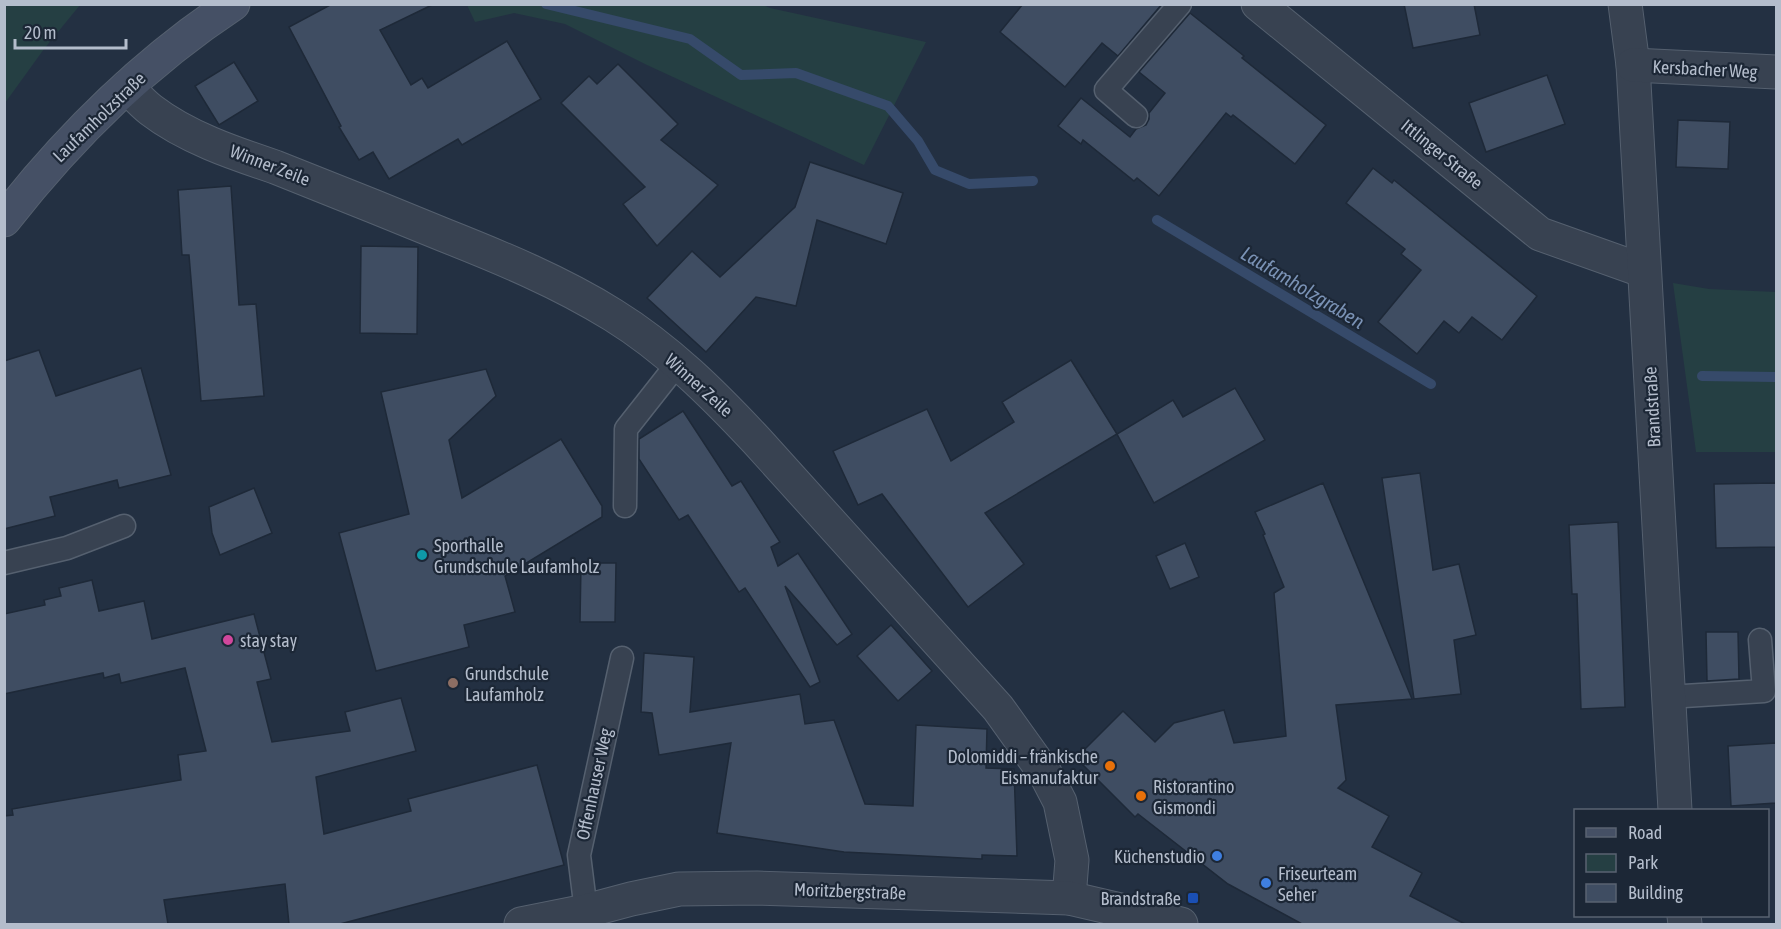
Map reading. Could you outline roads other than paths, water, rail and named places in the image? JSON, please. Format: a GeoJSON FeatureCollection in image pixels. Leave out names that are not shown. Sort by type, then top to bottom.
{"type":"FeatureCollection","features":[{"type":"Feature","properties":{"kind":"main road","name":"Laufamholzstraße"},"geometry":{"type":"LineString","coordinates":[[4,220],[31,185],[126,87],[172,49],[233,4]]}},
{"type":"Feature","properties":{"kind":"street","name":"Ittlinger Straße"},"geometry":{"type":"LineString","coordinates":[[1258,4],[1540,234],[1644,271]]}},
{"type":"Feature","properties":{"kind":"street","name":"Brandstraße"},"geometry":{"type":"LineString","coordinates":[[1625,4],[1633,65],[1675,809]]}},
{"type":"Feature","properties":{"kind":"street","name":"Kersbacher Weg"},"geometry":{"type":"LineString","coordinates":[[1633,65],[1776,72]]}},
{"type":"Feature","properties":{"kind":"street","name":"Winner Zeile"},"geometry":{"type":"LineString","coordinates":[[126,87],[150,109],[180,129],[512,262],[563,286],[614,316],[678,363],[720,401],[750,433],[998,708],[1046,774],[1060,802],[1072,860],[1069,898]]}},
{"type":"Feature","properties":{"kind":"street","name":"Moritzbergstraße"},"geometry":{"type":"LineString","coordinates":[[521,924],[575,917],[631,899],[679,889],[757,888],[1069,898],[1170,923]]}},
{"type":"Feature","properties":{"kind":"lane"},"geometry":{"type":"LineString","coordinates":[[1136,116],[1106,90],[1180,4]]}},
{"type":"Feature","properties":{"kind":"lane"},"geometry":{"type":"LineString","coordinates":[[625,506],[626,429],[678,363]]}},
{"type":"Feature","properties":{"kind":"lane"},"geometry":{"type":"LineString","coordinates":[[4,563],[67,548],[124,526]]}},
{"type":"Feature","properties":{"kind":"lane"},"geometry":{"type":"LineString","coordinates":[[1668,697],[1764,691],[1761,640]]}},
{"type":"Feature","properties":{"kind":"lane","name":"Offenhauser Weg"},"geometry":{"type":"LineString","coordinates":[[575,917],[579,855],[622,658]]}},
{"type":"Feature","properties":{"kind":"waterway","name":"Laufamholzgraben"},"geometry":{"type":"LineString","coordinates":[[546,4],[690,39],[741,75],[796,73],[888,106],[918,141],[935,170],[969,184],[1033,181]]}},
{"type":"Feature","properties":{"kind":"waterway","name":"Laufamholzgraben"},"geometry":{"type":"LineString","coordinates":[[1157,220],[1431,384]]}},
{"type":"Feature","properties":{"kind":"waterway","name":"Laufamholzgraben"},"geometry":{"type":"LineString","coordinates":[[1702,376],[1776,377]]}},
{"type":"Feature","properties":{"kind":"place","name":"Sporthalle Grundschule Laufamholz"},"geometry":{"type":"Point","coordinates":[422,555]}},
{"type":"Feature","properties":{"kind":"place","name":"stay stay"},"geometry":{"type":"Point","coordinates":[228,640]}},
{"type":"Feature","properties":{"kind":"place","name":"Grundschule Laufamholz"},"geometry":{"type":"Point","coordinates":[453,683]}},
{"type":"Feature","properties":{"kind":"place","name":"Dolomiddi – fränkische Eismanufaktur"},"geometry":{"type":"Point","coordinates":[1110,766]}},
{"type":"Feature","properties":{"kind":"place","name":"Ristorantino Gismondi"},"geometry":{"type":"Point","coordinates":[1141,796]}},
{"type":"Feature","properties":{"kind":"place","name":"Küchenstudio"},"geometry":{"type":"Point","coordinates":[1217,856]}},
{"type":"Feature","properties":{"kind":"place","name":"Friseurteam Seher"},"geometry":{"type":"Point","coordinates":[1266,883]}},
{"type":"Feature","properties":{"kind":"place","name":"Brandstraße"},"geometry":{"type":"Point","coordinates":[1193,898]}}]}
